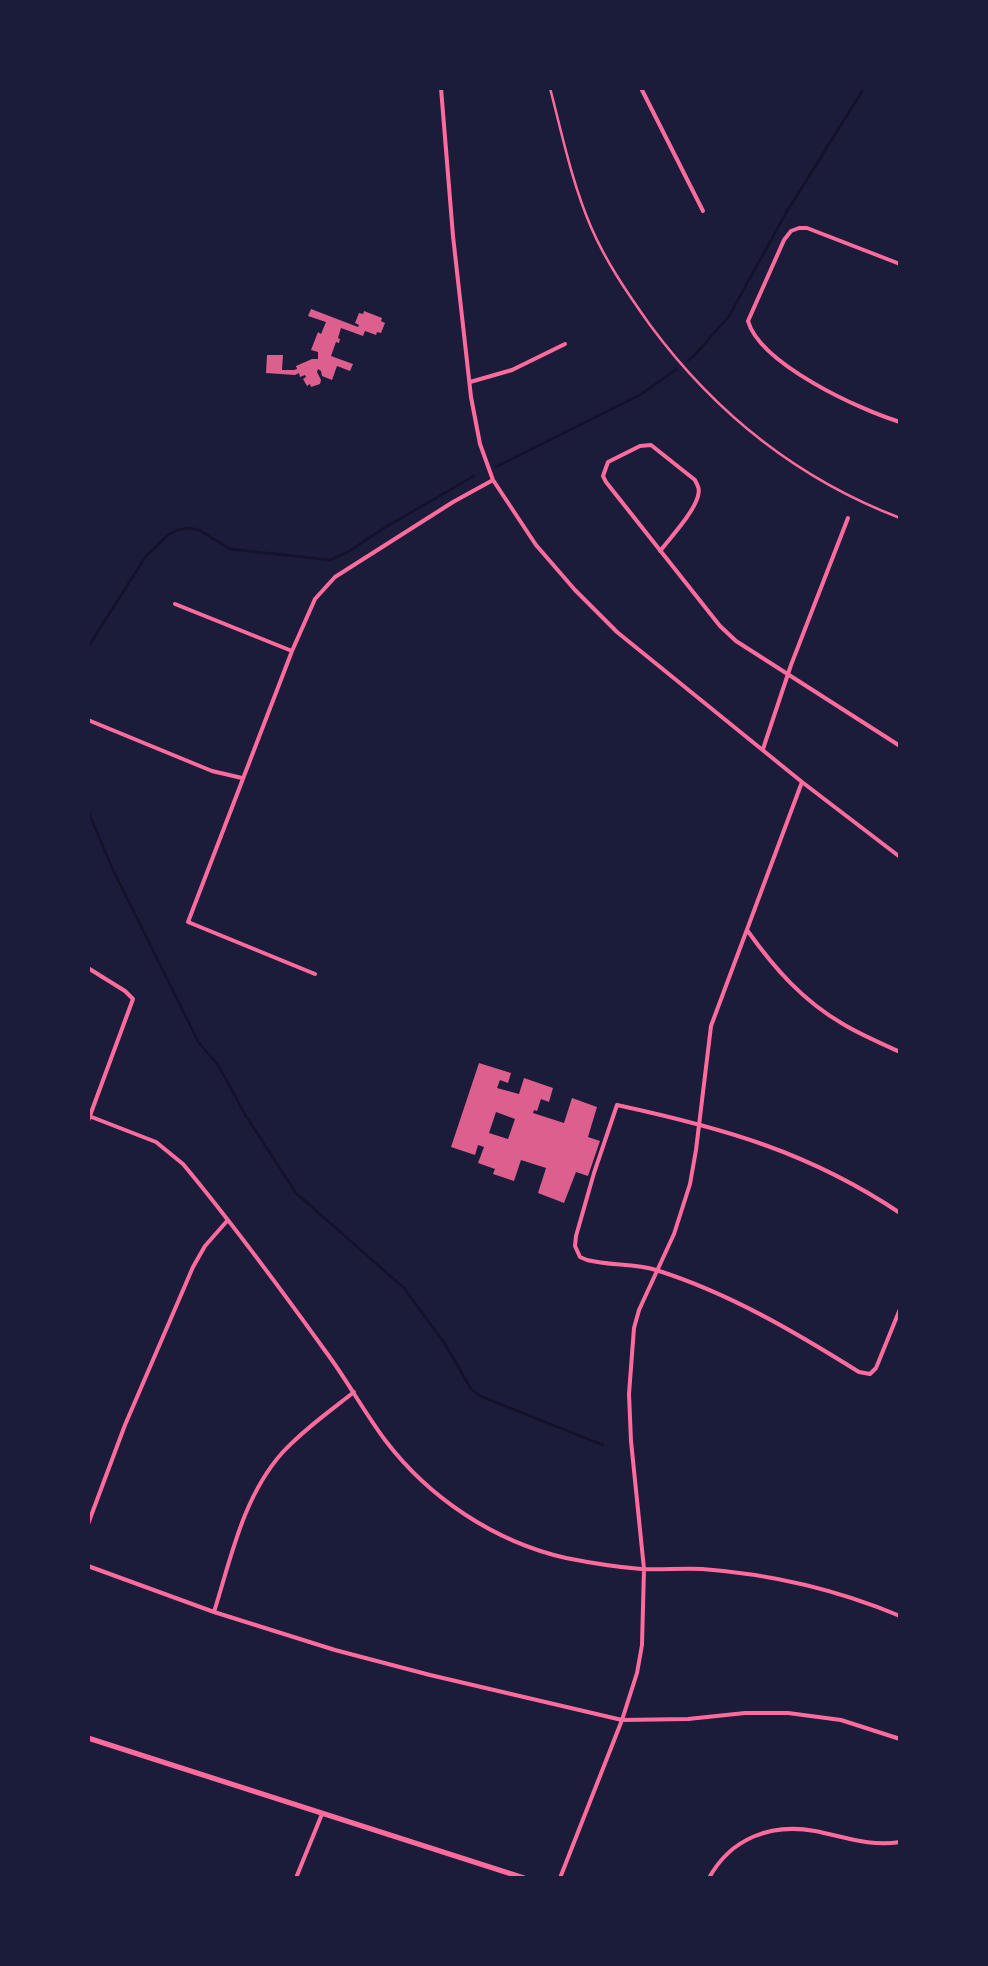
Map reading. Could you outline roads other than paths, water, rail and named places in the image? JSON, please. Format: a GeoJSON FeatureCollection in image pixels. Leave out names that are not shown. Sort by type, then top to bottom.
{"type":"FeatureCollection","features":[{"type":"Feature","properties":{"kind":"main road"},"geometry":{"type":"LineString","coordinates":[[88,1738],[524,1878]]}},
{"type":"Feature","properties":{"kind":"street"},"geometry":{"type":"LineString","coordinates":[[440,88],[470,382],[480,444],[493,480],[536,544],[600,616],[900,858]]}},
{"type":"Feature","properties":{"kind":"street"},"geometry":{"type":"LineString","coordinates":[[641,88],[704,211]]}},
{"type":"Feature","properties":{"kind":"street"},"geometry":{"type":"LineString","coordinates":[[900,264],[807,228],[795,230],[784,240],[749,316],[750,327],[761,343],[810,381],[900,422]]}},
{"type":"Feature","properties":{"kind":"street"},"geometry":{"type":"LineString","coordinates":[[470,382],[512,370],[564,344]]}},
{"type":"Feature","properties":{"kind":"street"},"geometry":{"type":"LineString","coordinates":[[660,551],[698,498],[698,486],[651,445],[640,446],[608,462],[603,471],[606,482],[660,551],[720,626],[788,676],[900,746]]}},
{"type":"Feature","properties":{"kind":"street"},"geometry":{"type":"LineString","coordinates":[[315,974],[188,922],[315,599],[335,576],[493,480]]}},
{"type":"Feature","properties":{"kind":"street"},"geometry":{"type":"LineString","coordinates":[[763,749],[848,518]]}},
{"type":"Feature","properties":{"kind":"street"},"geometry":{"type":"LineString","coordinates":[[175,604],[292,651]]}},
{"type":"Feature","properties":{"kind":"street"},"geometry":{"type":"LineString","coordinates":[[88,720],[212,771],[242,778]]}},
{"type":"Feature","properties":{"kind":"street"},"geometry":{"type":"LineString","coordinates":[[560,1878],[622,1720],[642,1645],[644,1570],[631,1441],[630,1358],[634,1328],[685,1200],[694,1165],[712,1026],[802,782]]}},
{"type":"Feature","properties":{"kind":"street"},"geometry":{"type":"LineString","coordinates":[[747,930],[772,964],[800,992],[846,1026],[900,1052]]}},
{"type":"Feature","properties":{"kind":"street"},"geometry":{"type":"LineString","coordinates":[[88,968],[133,999],[88,1118],[148,1138],[192,1174],[379,1431],[439,1496],[501,1535],[543,1551],[601,1565],[644,1570],[705,1569],[776,1579],[834,1593],[900,1616]]}},
{"type":"Feature","properties":{"kind":"street"},"geometry":{"type":"LineString","coordinates":[[900,1213],[812,1163],[759,1141],[618,1105],[594,1172],[575,1246],[580,1258],[658,1271],[723,1297],[769,1318],[858,1372],[870,1374],[876,1368],[900,1309]]}},
{"type":"Feature","properties":{"kind":"street"},"geometry":{"type":"LineString","coordinates":[[88,1524],[125,1425],[193,1267],[227,1221]]}},
{"type":"Feature","properties":{"kind":"street"},"geometry":{"type":"LineString","coordinates":[[214,1612],[244,1516],[260,1483],[288,1447],[354,1392]]}},
{"type":"Feature","properties":{"kind":"street"},"geometry":{"type":"LineString","coordinates":[[88,1566],[214,1612],[382,1662],[622,1720],[788,1712],[841,1720],[900,1739]]}},
{"type":"Feature","properties":{"kind":"street"},"geometry":{"type":"LineString","coordinates":[[296,1878],[322,1814]]}},
{"type":"Feature","properties":{"kind":"street"},"geometry":{"type":"LineString","coordinates":[[709,1878],[734,1848],[750,1836],[770,1831],[809,1830],[868,1843],[900,1842]]}},
{"type":"Feature","properties":{"kind":"waterway"},"geometry":{"type":"LineString","coordinates":[[688,360],[729,316],[786,213],[864,88]]}},
{"type":"Feature","properties":{"kind":"waterway"},"geometry":{"type":"LineString","coordinates":[[496,467],[640,395],[677,369]]}},
{"type":"Feature","properties":{"kind":"waterway"},"geometry":{"type":"LineString","coordinates":[[88,647],[146,556],[177,530],[199,530],[230,549],[330,560],[474,476]]}},
{"type":"Feature","properties":{"kind":"waterway"},"geometry":{"type":"LineString","coordinates":[[88,811],[199,1043],[218,1065],[296,1193],[404,1288],[445,1344],[471,1389],[603,1445]]}}]}
